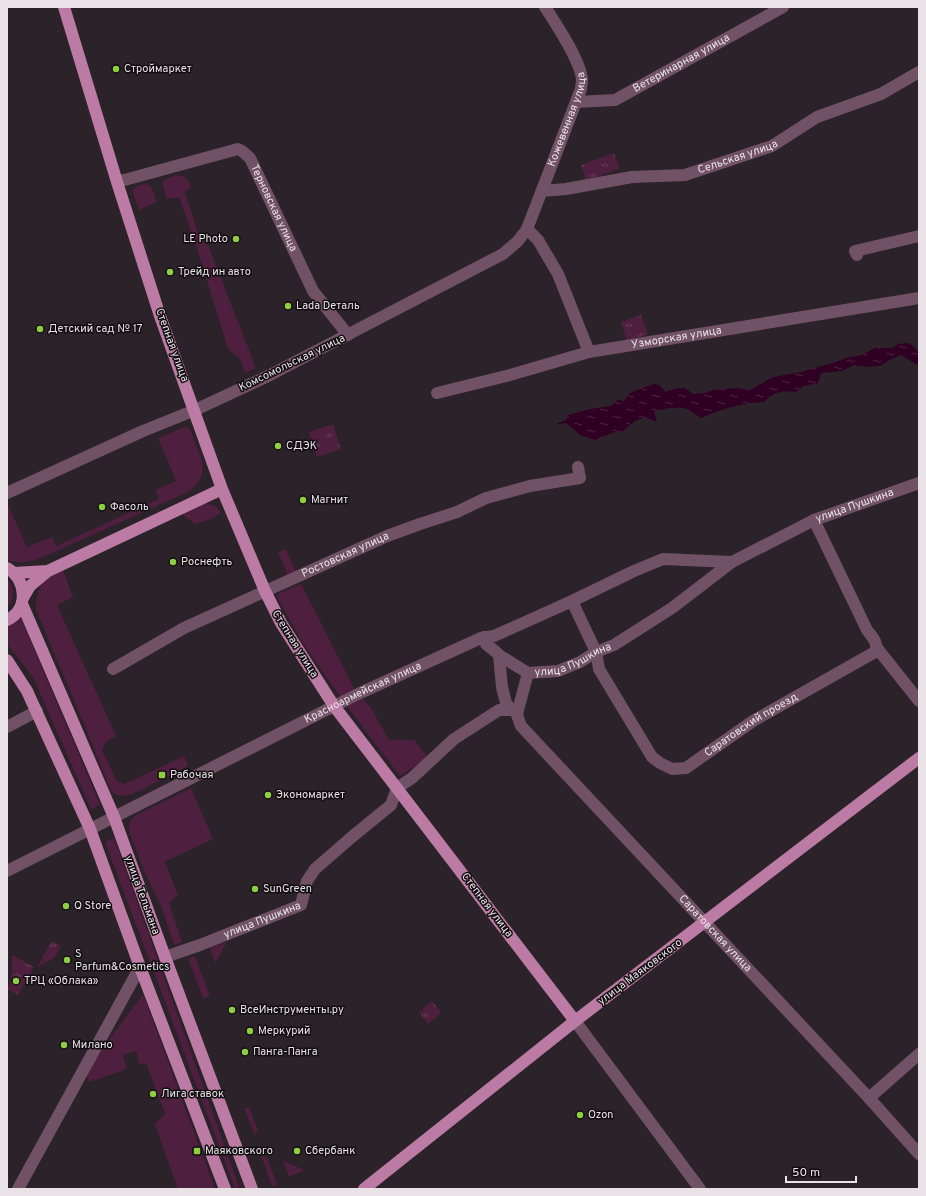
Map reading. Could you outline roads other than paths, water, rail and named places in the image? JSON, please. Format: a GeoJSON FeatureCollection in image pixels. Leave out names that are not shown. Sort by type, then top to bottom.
{"type":"FeatureCollection","features":[{"type":"Feature","properties":{"kind":"main road","name":"Степная улица"},"geometry":{"type":"LineString","coordinates":[[64,7],[117,182],[160,316],[195,410],[222,489],[265,592],[281,623],[334,706],[576,1021]]}},
{"type":"Feature","properties":{"kind":"main road"},"geometry":{"type":"LineString","coordinates":[[7,620],[16,614],[30,586],[48,571],[222,489]]}},
{"type":"Feature","properties":{"kind":"main road"},"geometry":{"type":"LineString","coordinates":[[11,571],[48,571]]}},
{"type":"Feature","properties":{"kind":"main road","name":"улица Тельмана"},"geometry":{"type":"LineString","coordinates":[[11,571],[21,583],[23,590],[22,601],[114,817],[252,1189]]}},
{"type":"Feature","properties":{"kind":"main road"},"geometry":{"type":"LineString","coordinates":[[7,660],[27,691],[37,711],[90,829],[140,967],[225,1189]]}},
{"type":"Feature","properties":{"kind":"main road","name":"улица Маяковского"},"geometry":{"type":"LineString","coordinates":[[364,1189],[576,1021],[919,758]]}},
{"type":"Feature","properties":{"kind":"street","name":"Кожевенная улица"},"geometry":{"type":"LineString","coordinates":[[542,191],[581,89],[582,79],[580,70],[571,49],[545,7]]}},
{"type":"Feature","properties":{"kind":"street","name":"Ветеринарная улица"},"geometry":{"type":"LineString","coordinates":[[576,102],[615,100],[783,7]]}},
{"type":"Feature","properties":{"kind":"street","name":"Сельская улица"},"geometry":{"type":"LineString","coordinates":[[542,191],[566,189],[632,177],[685,175],[772,146],[817,117],[881,94],[919,72]]}},
{"type":"Feature","properties":{"kind":"street","name":"Терновская улица"},"geometry":{"type":"LineString","coordinates":[[117,182],[238,149],[242,151],[250,158],[313,291],[348,335]]}},
{"type":"Feature","properties":{"kind":"street","name":"Комсомольская улица"},"geometry":{"type":"LineString","coordinates":[[7,493],[268,376],[503,254],[518,241],[527,229],[542,191]]}},
{"type":"Feature","properties":{"kind":"street"},"geometry":{"type":"LineString","coordinates":[[527,229],[538,240],[558,274],[589,352]]}},
{"type":"Feature","properties":{"kind":"street"},"geometry":{"type":"LineString","coordinates":[[857,255],[855,250],[919,236]]}},
{"type":"Feature","properties":{"kind":"street","name":"Узморская улица"},"geometry":{"type":"LineString","coordinates":[[437,393],[510,375],[589,352],[919,298]]}},
{"type":"Feature","properties":{"kind":"street","name":"Ростовская улица"},"geometry":{"type":"LineString","coordinates":[[113,669],[184,628],[387,536],[457,512],[486,498],[530,486],[580,478],[578,467]]}},
{"type":"Feature","properties":{"kind":"street","name":"улица Пушкина"},"geometry":{"type":"LineString","coordinates":[[515,710],[528,673],[558,671],[580,662],[596,652],[614,645],[672,608],[732,562],[814,520],[919,483]]}},
{"type":"Feature","properties":{"kind":"street"},"geometry":{"type":"LineString","coordinates":[[814,520],[867,630],[877,643],[877,648],[919,701]]}},
{"type":"Feature","properties":{"kind":"street","name":"Красноармейская улица"},"geometry":{"type":"LineString","coordinates":[[7,871],[367,690],[481,638],[494,636],[634,571],[663,559],[732,562]]}},
{"type":"Feature","properties":{"kind":"street","name":"Саратовский проезд"},"geometry":{"type":"LineString","coordinates":[[572,601],[596,652],[599,669],[652,757],[672,769],[686,768],[752,721],[870,655],[875,652],[877,648]]}},
{"type":"Feature","properties":{"kind":"street"},"geometry":{"type":"LineString","coordinates":[[484,637],[486,644],[499,655],[528,673]]}},
{"type":"Feature","properties":{"kind":"street","name":"Саратовская улица"},"geometry":{"type":"LineString","coordinates":[[499,655],[502,687],[506,703],[515,710],[521,726],[869,1098],[919,1154]]}},
{"type":"Feature","properties":{"kind":"street"},"geometry":{"type":"LineString","coordinates":[[397,788],[412,778],[454,739],[499,710],[515,710]]}},
{"type":"Feature","properties":{"kind":"street"},"geometry":{"type":"LineString","coordinates":[[7,727],[37,711]]}},
{"type":"Feature","properties":{"kind":"street","name":"улица Пушкина"},"geometry":{"type":"LineString","coordinates":[[165,957],[200,945],[300,905],[307,881],[315,869],[391,805],[397,788]]}},
{"type":"Feature","properties":{"kind":"street"},"geometry":{"type":"LineString","coordinates":[[18,1189],[140,967]]}},
{"type":"Feature","properties":{"kind":"street","name":"Степная улица"},"geometry":{"type":"LineString","coordinates":[[576,1021],[700,1189]]}},
{"type":"Feature","properties":{"kind":"street"},"geometry":{"type":"LineString","coordinates":[[869,1098],[919,1054]]}},
{"type":"Feature","properties":{"kind":"water"},"geometry":{"type":"Polygon","coordinates":[[[908,343],[915,347],[918,352],[919,366],[901,355],[880,366],[869,367],[854,365],[842,371],[821,373],[818,383],[803,386],[796,392],[778,392],[764,402],[732,407],[701,418],[683,408],[670,408],[654,411],[657,422],[644,417],[634,422],[623,431],[612,433],[595,440],[580,435],[566,423],[554,425],[566,420],[568,415],[590,409],[611,406],[619,399],[624,402],[628,394],[654,384],[659,385],[666,392],[672,389],[685,388],[693,394],[705,393],[713,390],[738,388],[750,390],[773,377],[801,372],[846,358],[862,355],[875,348],[893,348],[898,344],[908,343]]]}},
{"type":"Feature","properties":{"kind":"place","name":"Строймаркет"},"geometry":{"type":"Point","coordinates":[116,69]}},
{"type":"Feature","properties":{"kind":"place","name":"LE Photo"},"geometry":{"type":"Point","coordinates":[236,239]}},
{"type":"Feature","properties":{"kind":"place","name":"Трейд ин авто"},"geometry":{"type":"Point","coordinates":[170,272]}},
{"type":"Feature","properties":{"kind":"place","name":"Lada Dеталь"},"geometry":{"type":"Point","coordinates":[288,306]}},
{"type":"Feature","properties":{"kind":"place","name":"Детский сад № 17"},"geometry":{"type":"Point","coordinates":[40,329]}},
{"type":"Feature","properties":{"kind":"place","name":"СДЭК"},"geometry":{"type":"Point","coordinates":[278,446]}},
{"type":"Feature","properties":{"kind":"place","name":"Магнит"},"geometry":{"type":"Point","coordinates":[303,500]}},
{"type":"Feature","properties":{"kind":"place","name":"Фасоль"},"geometry":{"type":"Point","coordinates":[102,507]}},
{"type":"Feature","properties":{"kind":"place","name":"Роснефть"},"geometry":{"type":"Point","coordinates":[173,562]}},
{"type":"Feature","properties":{"kind":"place","name":"Рабочая"},"geometry":{"type":"Point","coordinates":[162,775]}},
{"type":"Feature","properties":{"kind":"place","name":"Экономаркет"},"geometry":{"type":"Point","coordinates":[268,795]}},
{"type":"Feature","properties":{"kind":"place","name":"SunGreen"},"geometry":{"type":"Point","coordinates":[255,889]}},
{"type":"Feature","properties":{"kind":"place","name":"Q Store"},"geometry":{"type":"Point","coordinates":[66,906]}},
{"type":"Feature","properties":{"kind":"place","name":"S Parfum&Cosmetics"},"geometry":{"type":"Point","coordinates":[67,960]}},
{"type":"Feature","properties":{"kind":"place","name":"ТРЦ «Облака»"},"geometry":{"type":"Point","coordinates":[16,981]}},
{"type":"Feature","properties":{"kind":"place","name":"ВсеИнструменты.ру"},"geometry":{"type":"Point","coordinates":[232,1010]}},
{"type":"Feature","properties":{"kind":"place","name":"Меркурий"},"geometry":{"type":"Point","coordinates":[250,1031]}},
{"type":"Feature","properties":{"kind":"place","name":"Милано"},"geometry":{"type":"Point","coordinates":[64,1045]}},
{"type":"Feature","properties":{"kind":"place","name":"Панга-Панга"},"geometry":{"type":"Point","coordinates":[245,1052]}},
{"type":"Feature","properties":{"kind":"place","name":"Лига ставок"},"geometry":{"type":"Point","coordinates":[153,1094]}},
{"type":"Feature","properties":{"kind":"place","name":"Ozon"},"geometry":{"type":"Point","coordinates":[580,1115]}},
{"type":"Feature","properties":{"kind":"place","name":"Маяковского"},"geometry":{"type":"Point","coordinates":[197,1151]}},
{"type":"Feature","properties":{"kind":"place","name":"Сбербанк"},"geometry":{"type":"Point","coordinates":[297,1151]}}]}
